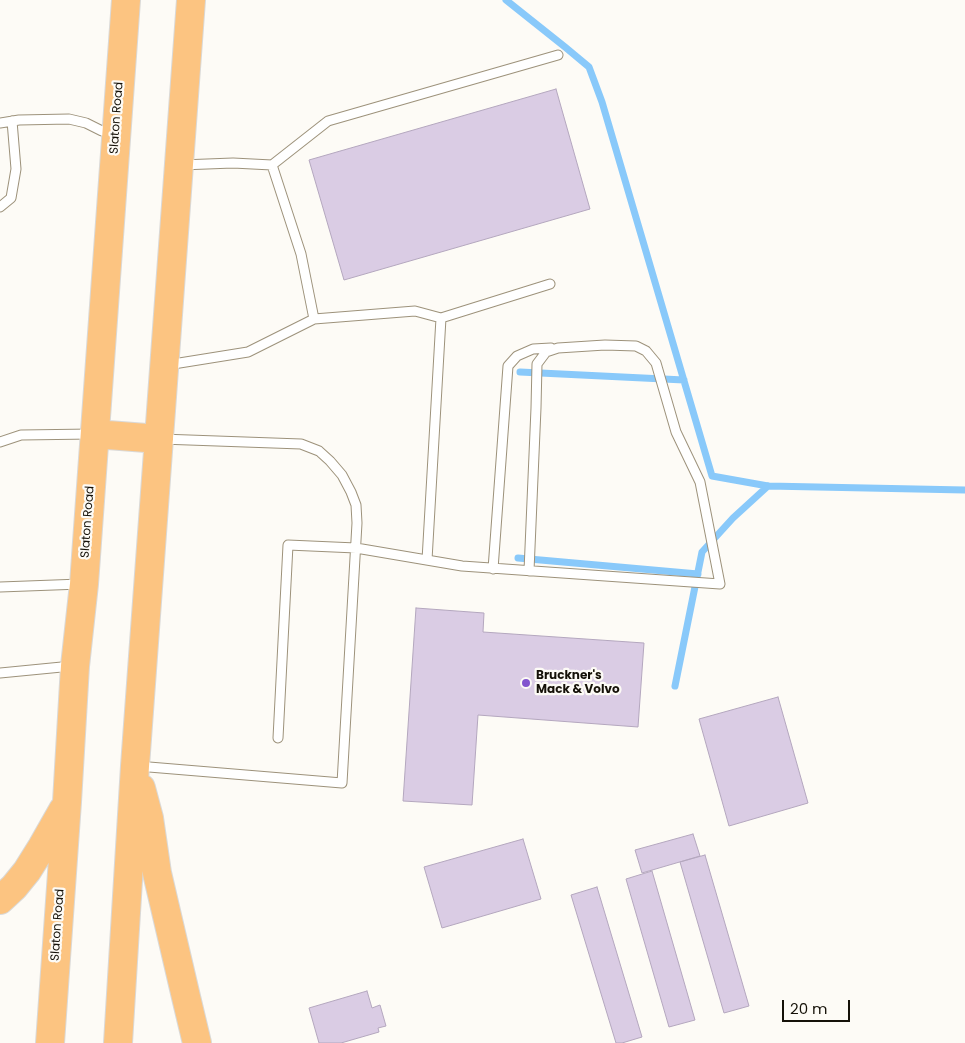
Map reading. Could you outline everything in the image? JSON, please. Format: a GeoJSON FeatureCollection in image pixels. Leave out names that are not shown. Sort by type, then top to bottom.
{"type":"FeatureCollection","features":[{"type":"Feature","properties":{"kind":"highway","name":"Slaton Road"},"geometry":{"type":"LineString","coordinates":[[50,1043],[75,666],[84,584],[126,0]]}},
{"type":"Feature","properties":{"kind":"highway"},"geometry":{"type":"LineString","coordinates":[[118,1043],[135,766],[191,0]]}},
{"type":"Feature","properties":{"kind":"highway"},"geometry":{"type":"LineString","coordinates":[[95,434],[159,439]]}},
{"type":"Feature","properties":{"kind":"highway"},"geometry":{"type":"LineString","coordinates":[[135,766],[149,818],[157,874],[198,1043]]}},
{"type":"Feature","properties":{"kind":"highway"},"geometry":{"type":"LineString","coordinates":[[0,900],[27,871],[67,802]]}},
{"type":"Feature","properties":{"kind":"lane"},"geometry":{"type":"LineString","coordinates":[[179,165],[272,165],[328,121],[558,55]]}},
{"type":"Feature","properties":{"kind":"lane"},"geometry":{"type":"LineString","coordinates":[[0,123],[69,119],[86,123],[102,131],[116,132]]}},
{"type":"Feature","properties":{"kind":"lane"},"geometry":{"type":"LineString","coordinates":[[0,207],[11,198],[16,169],[12,121]]}},
{"type":"Feature","properties":{"kind":"lane"},"geometry":{"type":"LineString","coordinates":[[272,165],[301,254],[314,319]]}},
{"type":"Feature","properties":{"kind":"lane"},"geometry":{"type":"LineString","coordinates":[[164,366],[248,352],[314,319],[415,312],[442,318],[550,284]]}},
{"type":"Feature","properties":{"kind":"lane"},"geometry":{"type":"LineString","coordinates":[[427,560],[442,318]]}},
{"type":"Feature","properties":{"kind":"lane"},"geometry":{"type":"LineString","coordinates":[[278,738],[288,545],[356,548],[462,566],[493,569],[720,584],[700,482],[676,432],[656,363],[646,351],[636,346],[606,345],[533,350],[517,356],[508,366],[493,569]]}},
{"type":"Feature","properties":{"kind":"lane"},"geometry":{"type":"LineString","coordinates":[[529,571],[537,364],[546,352],[558,348]]}},
{"type":"Feature","properties":{"kind":"lane"},"geometry":{"type":"LineString","coordinates":[[0,442],[21,435],[95,434]]}},
{"type":"Feature","properties":{"kind":"lane"},"geometry":{"type":"LineString","coordinates":[[135,766],[342,782],[357,523],[356,505],[342,475],[319,451],[302,444],[159,439]]}},
{"type":"Feature","properties":{"kind":"lane"},"geometry":{"type":"LineString","coordinates":[[0,587],[84,584]]}},
{"type":"Feature","properties":{"kind":"lane"},"geometry":{"type":"LineString","coordinates":[[0,673],[75,666]]}},
{"type":"Feature","properties":{"kind":"building"},"geometry":{"type":"Polygon","coordinates":[[[556,89],[590,209],[344,280],[309,160],[556,89]]]}},
{"type":"Feature","properties":{"kind":"building","name":"Bruckner's Mack & Volvo"},"geometry":{"type":"Polygon","coordinates":[[[416,608],[484,613],[483,632],[644,643],[638,727],[478,715],[472,805],[403,801],[416,608]]]}},
{"type":"Feature","properties":{"kind":"building"},"geometry":{"type":"Polygon","coordinates":[[[778,697],[808,803],[729,826],[699,719],[778,697]]]}},
{"type":"Feature","properties":{"kind":"building"},"geometry":{"type":"Polygon","coordinates":[[[693,834],[700,856],[642,873],[635,850],[693,834]]]}},
{"type":"Feature","properties":{"kind":"building"},"geometry":{"type":"Polygon","coordinates":[[[523,839],[541,899],[442,928],[424,867],[523,839]]]}},
{"type":"Feature","properties":{"kind":"building"},"geometry":{"type":"Polygon","coordinates":[[[705,855],[749,1006],[724,1013],[680,862],[705,855]]]}},
{"type":"Feature","properties":{"kind":"building"},"geometry":{"type":"Polygon","coordinates":[[[652,871],[695,1020],[669,1027],[626,879],[652,871]]]}},
{"type":"Feature","properties":{"kind":"building"},"geometry":{"type":"Polygon","coordinates":[[[597,887],[642,1037],[622,1043],[616,1043],[571,895],[597,887]]]}},
{"type":"Feature","properties":{"kind":"building"},"geometry":{"type":"Polygon","coordinates":[[[367,991],[372,1008],[380,1005],[386,1026],[378,1028],[379,1032],[341,1043],[319,1043],[309,1008],[367,991]]]}},
{"type":"Feature","properties":{"kind":"waterway"},"geometry":{"type":"LineString","coordinates":[[506,0],[589,67],[602,102],[712,476],[768,486],[965,490]]}},
{"type":"Feature","properties":{"kind":"waterway"},"geometry":{"type":"LineString","coordinates":[[520,372],[684,380]]}},
{"type":"Feature","properties":{"kind":"waterway"},"geometry":{"type":"LineString","coordinates":[[675,686],[702,552],[733,518],[768,486]]}},
{"type":"Feature","properties":{"kind":"waterway"},"geometry":{"type":"LineString","coordinates":[[518,558],[698,574]]}},
{"type":"Feature","properties":{"kind":"place","name":"Bruckner's Mack & Volvo"},"geometry":{"type":"Point","coordinates":[526,683]}}]}
